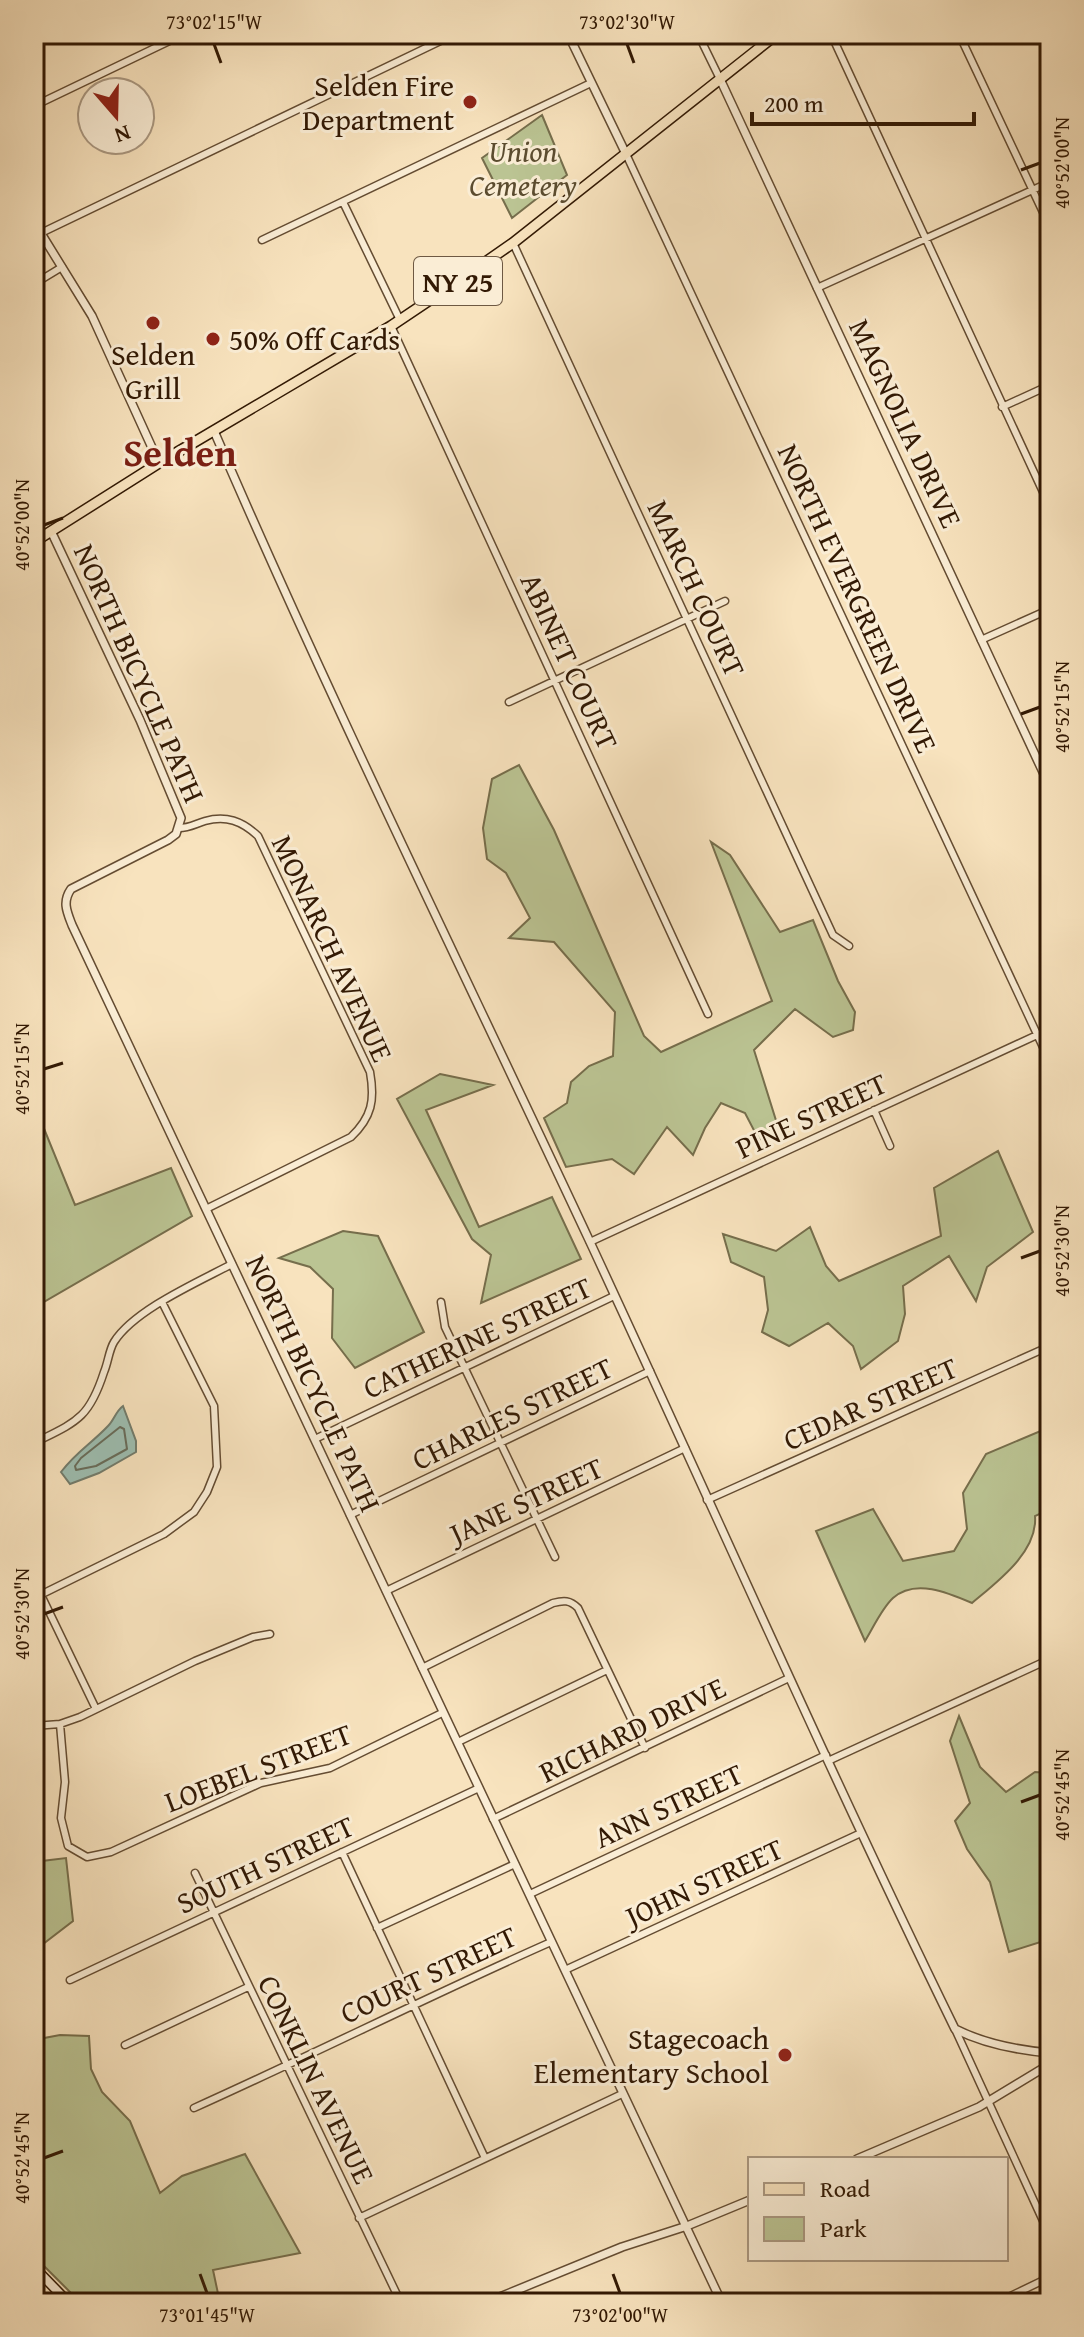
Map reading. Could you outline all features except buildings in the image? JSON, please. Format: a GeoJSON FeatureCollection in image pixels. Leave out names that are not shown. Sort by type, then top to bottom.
{"type":"FeatureCollection","features":[{"type":"Feature","properties":{"kind":"main road","name":"NY 25"},"geometry":{"type":"LineString","coordinates":[[34,542],[159,463],[396,323],[513,243],[777,34]]}},
{"type":"Feature","properties":{"kind":"main road"},"geometry":{"type":"LineString","coordinates":[[34,2267],[69,2303]]}},
{"type":"Feature","properties":{"kind":"street"},"geometry":{"type":"LineString","coordinates":[[34,106],[184,34]]}},
{"type":"Feature","properties":{"kind":"street"},"geometry":{"type":"LineString","coordinates":[[41,233],[455,34]]}},
{"type":"Feature","properties":{"kind":"street"},"geometry":{"type":"LineString","coordinates":[[568,34],[626,154]]}},
{"type":"Feature","properties":{"kind":"street"},"geometry":{"type":"LineString","coordinates":[[698,34],[720,79]]}},
{"type":"Feature","properties":{"kind":"street"},"geometry":{"type":"LineString","coordinates":[[831,34],[1050,507]]}},
{"type":"Feature","properties":{"kind":"street"},"geometry":{"type":"LineString","coordinates":[[959,34],[1050,227]]}},
{"type":"Feature","properties":{"kind":"street","name":"MAGNOLIA DRIVE"},"geometry":{"type":"LineString","coordinates":[[720,79],[1050,787]]}},
{"type":"Feature","properties":{"kind":"street"},"geometry":{"type":"LineString","coordinates":[[262,240],[591,83]]}},
{"type":"Feature","properties":{"kind":"street","name":"NORTH EVERGREEN DRIVE"},"geometry":{"type":"LineString","coordinates":[[626,154],[1050,1062]]}},
{"type":"Feature","properties":{"kind":"street"},"geometry":{"type":"LineString","coordinates":[[817,288],[1050,182]]}},
{"type":"Feature","properties":{"kind":"street","name":"ABINET COURT"},"geometry":{"type":"LineString","coordinates":[[343,202],[555,682],[708,1014]]}},
{"type":"Feature","properties":{"kind":"street"},"geometry":{"type":"LineString","coordinates":[[34,222],[92,316],[159,463]]}},
{"type":"Feature","properties":{"kind":"street","name":"MARCH COURT"},"geometry":{"type":"LineString","coordinates":[[513,243],[833,935],[849,946]]}},
{"type":"Feature","properties":{"kind":"street"},"geometry":{"type":"LineString","coordinates":[[34,284],[62,267]]}},
{"type":"Feature","properties":{"kind":"street"},"geometry":{"type":"LineString","coordinates":[[1002,407],[1050,385]]}},
{"type":"Feature","properties":{"kind":"street"},"geometry":{"type":"LineString","coordinates":[[214,431],[304,638],[590,1242],[789,1678],[1050,2236]]}},
{"type":"Feature","properties":{"kind":"street","name":"NORTH BICYCLE PATH"},"geometry":{"type":"LineString","coordinates":[[51,531],[178,805],[181,818],[179,828],[168,840],[71,889],[65,906],[722,2303]]}},
{"type":"Feature","properties":{"kind":"street"},"geometry":{"type":"LineString","coordinates":[[509,702],[725,601]]}},
{"type":"Feature","properties":{"kind":"street"},"geometry":{"type":"LineString","coordinates":[[981,640],[1050,609]]}},
{"type":"Feature","properties":{"kind":"street","name":"MONARCH AVENUE"},"geometry":{"type":"LineString","coordinates":[[179,828],[227,819],[239,821],[258,836],[370,1072],[374,1093],[371,1110],[362,1127],[351,1137],[206,1209]]}},
{"type":"Feature","properties":{"kind":"street","name":"PINE STREET"},"geometry":{"type":"LineString","coordinates":[[590,1242],[1050,1029]]}},
{"type":"Feature","properties":{"kind":"street"},"geometry":{"type":"LineString","coordinates":[[874,1110],[890,1146]]}},
{"type":"Feature","properties":{"kind":"street"},"geometry":{"type":"LineString","coordinates":[[34,1443],[78,1421],[89,1408],[113,1342],[137,1318],[232,1264]]}},
{"type":"Feature","properties":{"kind":"street","name":"CATHERINE STREET"},"geometry":{"type":"LineString","coordinates":[[315,1439],[614,1296]]}},
{"type":"Feature","properties":{"kind":"street"},"geometry":{"type":"LineString","coordinates":[[96,1709],[37,1597],[164,1534],[194,1512],[207,1492],[217,1467],[214,1406],[162,1302]]}},
{"type":"Feature","properties":{"kind":"street"},"geometry":{"type":"LineString","coordinates":[[441,1302],[445,1327],[555,1557]]}},
{"type":"Feature","properties":{"kind":"street","name":"CEDAR STREET"},"geometry":{"type":"LineString","coordinates":[[707,1500],[1050,1346]]}},
{"type":"Feature","properties":{"kind":"street","name":"CHARLES STREET"},"geometry":{"type":"LineString","coordinates":[[350,1515],[650,1371]]}},
{"type":"Feature","properties":{"kind":"street","name":"JANE STREET"},"geometry":{"type":"LineString","coordinates":[[386,1591],[685,1448]]}},
{"type":"Feature","properties":{"kind":"street"},"geometry":{"type":"LineString","coordinates":[[422,1668],[553,1603],[572,1602],[578,1608],[645,1748]]}},
{"type":"Feature","properties":{"kind":"street"},"geometry":{"type":"LineString","coordinates":[[34,1726],[60,1724],[195,1661],[253,1637],[270,1634]]}},
{"type":"Feature","properties":{"kind":"street","name":"ANN STREET"},"geometry":{"type":"LineString","coordinates":[[530,1894],[1050,1659]]}},
{"type":"Feature","properties":{"kind":"street"},"geometry":{"type":"LineString","coordinates":[[458,1742],[607,1670]]}},
{"type":"Feature","properties":{"kind":"street","name":"RICHARD DRIVE"},"geometry":{"type":"LineString","coordinates":[[493,1819],[789,1678]]}},
{"type":"Feature","properties":{"kind":"street","name":"LOEBEL STREET"},"geometry":{"type":"LineString","coordinates":[[60,1724],[65,1782],[61,1818],[68,1846],[87,1857],[111,1852],[172,1821],[261,1783],[330,1768],[442,1713]]}},
{"type":"Feature","properties":{"kind":"street","name":"SOUTH STREET"},"geometry":{"type":"LineString","coordinates":[[70,1980],[479,1788]]}},
{"type":"Feature","properties":{"kind":"street","name":"JOHN STREET"},"geometry":{"type":"LineString","coordinates":[[565,1970],[861,1833]]}},
{"type":"Feature","properties":{"kind":"street"},"geometry":{"type":"LineString","coordinates":[[342,1852],[484,2156]]}},
{"type":"Feature","properties":{"kind":"street"},"geometry":{"type":"LineString","coordinates":[[377,1928],[515,1864]]}},
{"type":"Feature","properties":{"kind":"street","name":"CONKLIN AVENUE"},"geometry":{"type":"LineString","coordinates":[[195,1873],[401,2303]]}},
{"type":"Feature","properties":{"kind":"street","name":"COURT STREET"},"geometry":{"type":"LineString","coordinates":[[194,2108],[286,2067],[414,2003],[551,1942]]}},
{"type":"Feature","properties":{"kind":"street"},"geometry":{"type":"LineString","coordinates":[[125,2045],[248,1987]]}},
{"type":"Feature","properties":{"kind":"street"},"geometry":{"type":"LineString","coordinates":[[955,2029],[1006,2048],[1050,2053]]}},
{"type":"Feature","properties":{"kind":"street"},"geometry":{"type":"LineString","coordinates":[[862,2157],[988,2103],[1050,2064]]}},
{"type":"Feature","properties":{"kind":"street"},"geometry":{"type":"LineString","coordinates":[[359,2218],[484,2156],[622,2094]]}},
{"type":"Feature","properties":{"kind":"street"},"geometry":{"type":"LineString","coordinates":[[485,2303],[622,2247],[687,2226],[748,2201]]}},
{"type":"Feature","properties":{"kind":"street"},"geometry":{"type":"LineString","coordinates":[[996,2303],[1050,2277]]}},
{"type":"Feature","properties":{"kind":"green space","name":"Union Cemetery"},"geometry":{"type":"Polygon","coordinates":[[[542,115],[567,175],[512,218],[482,158],[542,115]]]}},
{"type":"Feature","properties":{"kind":"green space"},"geometry":{"type":"Polygon","coordinates":[[[519,765],[554,830],[644,1036],[661,1052],[772,1001],[711,842],[730,855],[780,932],[813,920],[838,981],[855,1012],[853,1030],[833,1037],[795,1009],[754,1050],[779,1130],[759,1140],[745,1113],[721,1103],[693,1155],[667,1127],[634,1174],[612,1159],[566,1167],[544,1118],[567,1103],[571,1082],[589,1066],[613,1056],[615,1012],[554,942],[509,938],[530,918],[506,873],[487,859],[483,828],[492,779],[519,765]]]}},
{"type":"Feature","properties":{"kind":"green space"},"geometry":{"type":"Polygon","coordinates":[[[440,1074],[493,1085],[426,1110],[479,1227],[552,1197],[581,1259],[481,1303],[491,1255],[472,1239],[397,1099],[440,1074]]]}},
{"type":"Feature","properties":{"kind":"green space"},"geometry":{"type":"Polygon","coordinates":[[[34,1104],[75,1205],[171,1168],[192,1216],[44,1302],[34,1323],[34,1104]]]}},
{"type":"Feature","properties":{"kind":"green space"},"geometry":{"type":"Polygon","coordinates":[[[998,1151],[1033,1232],[987,1267],[976,1301],[949,1256],[903,1286],[905,1314],[898,1341],[861,1369],[853,1346],[828,1323],[789,1346],[762,1332],[768,1310],[764,1277],[731,1262],[723,1234],[776,1251],[810,1227],[826,1266],[839,1281],[941,1236],[934,1188],[998,1151]]]}},
{"type":"Feature","properties":{"kind":"green space"},"geometry":{"type":"Polygon","coordinates":[[[343,1231],[378,1236],[424,1332],[355,1368],[332,1338],[333,1289],[310,1267],[279,1258],[343,1231]]]}},
{"type":"Feature","properties":{"kind":"green space"},"geometry":{"type":"Polygon","coordinates":[[[1050,1427],[1050,1509],[1035,1516],[1030,1542],[1014,1565],[972,1603],[932,1589],[902,1592],[885,1607],[865,1641],[816,1531],[873,1509],[903,1561],[954,1551],[967,1529],[963,1493],[986,1454],[1050,1427]]]}},
{"type":"Feature","properties":{"kind":"green space"},"geometry":{"type":"Polygon","coordinates":[[[959,1716],[980,1767],[1006,1792],[1035,1772],[1050,1773],[1050,1939],[1009,1952],[990,1882],[967,1849],[955,1821],[970,1803],[950,1741],[959,1716]]]}},
{"type":"Feature","properties":{"kind":"green space"},"geometry":{"type":"Polygon","coordinates":[[[66,1858],[73,1921],[34,1951],[34,1862],[66,1858]]]}},
{"type":"Feature","properties":{"kind":"green space"},"geometry":{"type":"Polygon","coordinates":[[[34,1976],[44,2038],[89,2036],[91,2069],[102,2092],[130,2121],[160,2193],[182,2176],[245,2154],[300,2253],[213,2270],[220,2303],[81,2303],[34,2256],[34,1976]]]}},
{"type":"Feature","properties":{"kind":"water"},"geometry":{"type":"Polygon","coordinates":[[[123,1406],[136,1441],[136,1452],[99,1473],[70,1484],[61,1472],[108,1426],[123,1406]]]}},
{"type":"Feature","properties":{"kind":"place","name":"Selden Fire Department"},"geometry":{"type":"Point","coordinates":[470,102]}},
{"type":"Feature","properties":{"kind":"place","name":"Selden Grill"},"geometry":{"type":"Point","coordinates":[153,323]}},
{"type":"Feature","properties":{"kind":"place","name":"50% Off Cards"},"geometry":{"type":"Point","coordinates":[213,339]}},
{"type":"Feature","properties":{"kind":"place","name":"Stagecoach Elementary School"},"geometry":{"type":"Point","coordinates":[785,2055]}},
{"type":"Feature","properties":{"kind":"district","name":"Selden"},"geometry":{"type":"Point","coordinates":[180,452]}}]}
